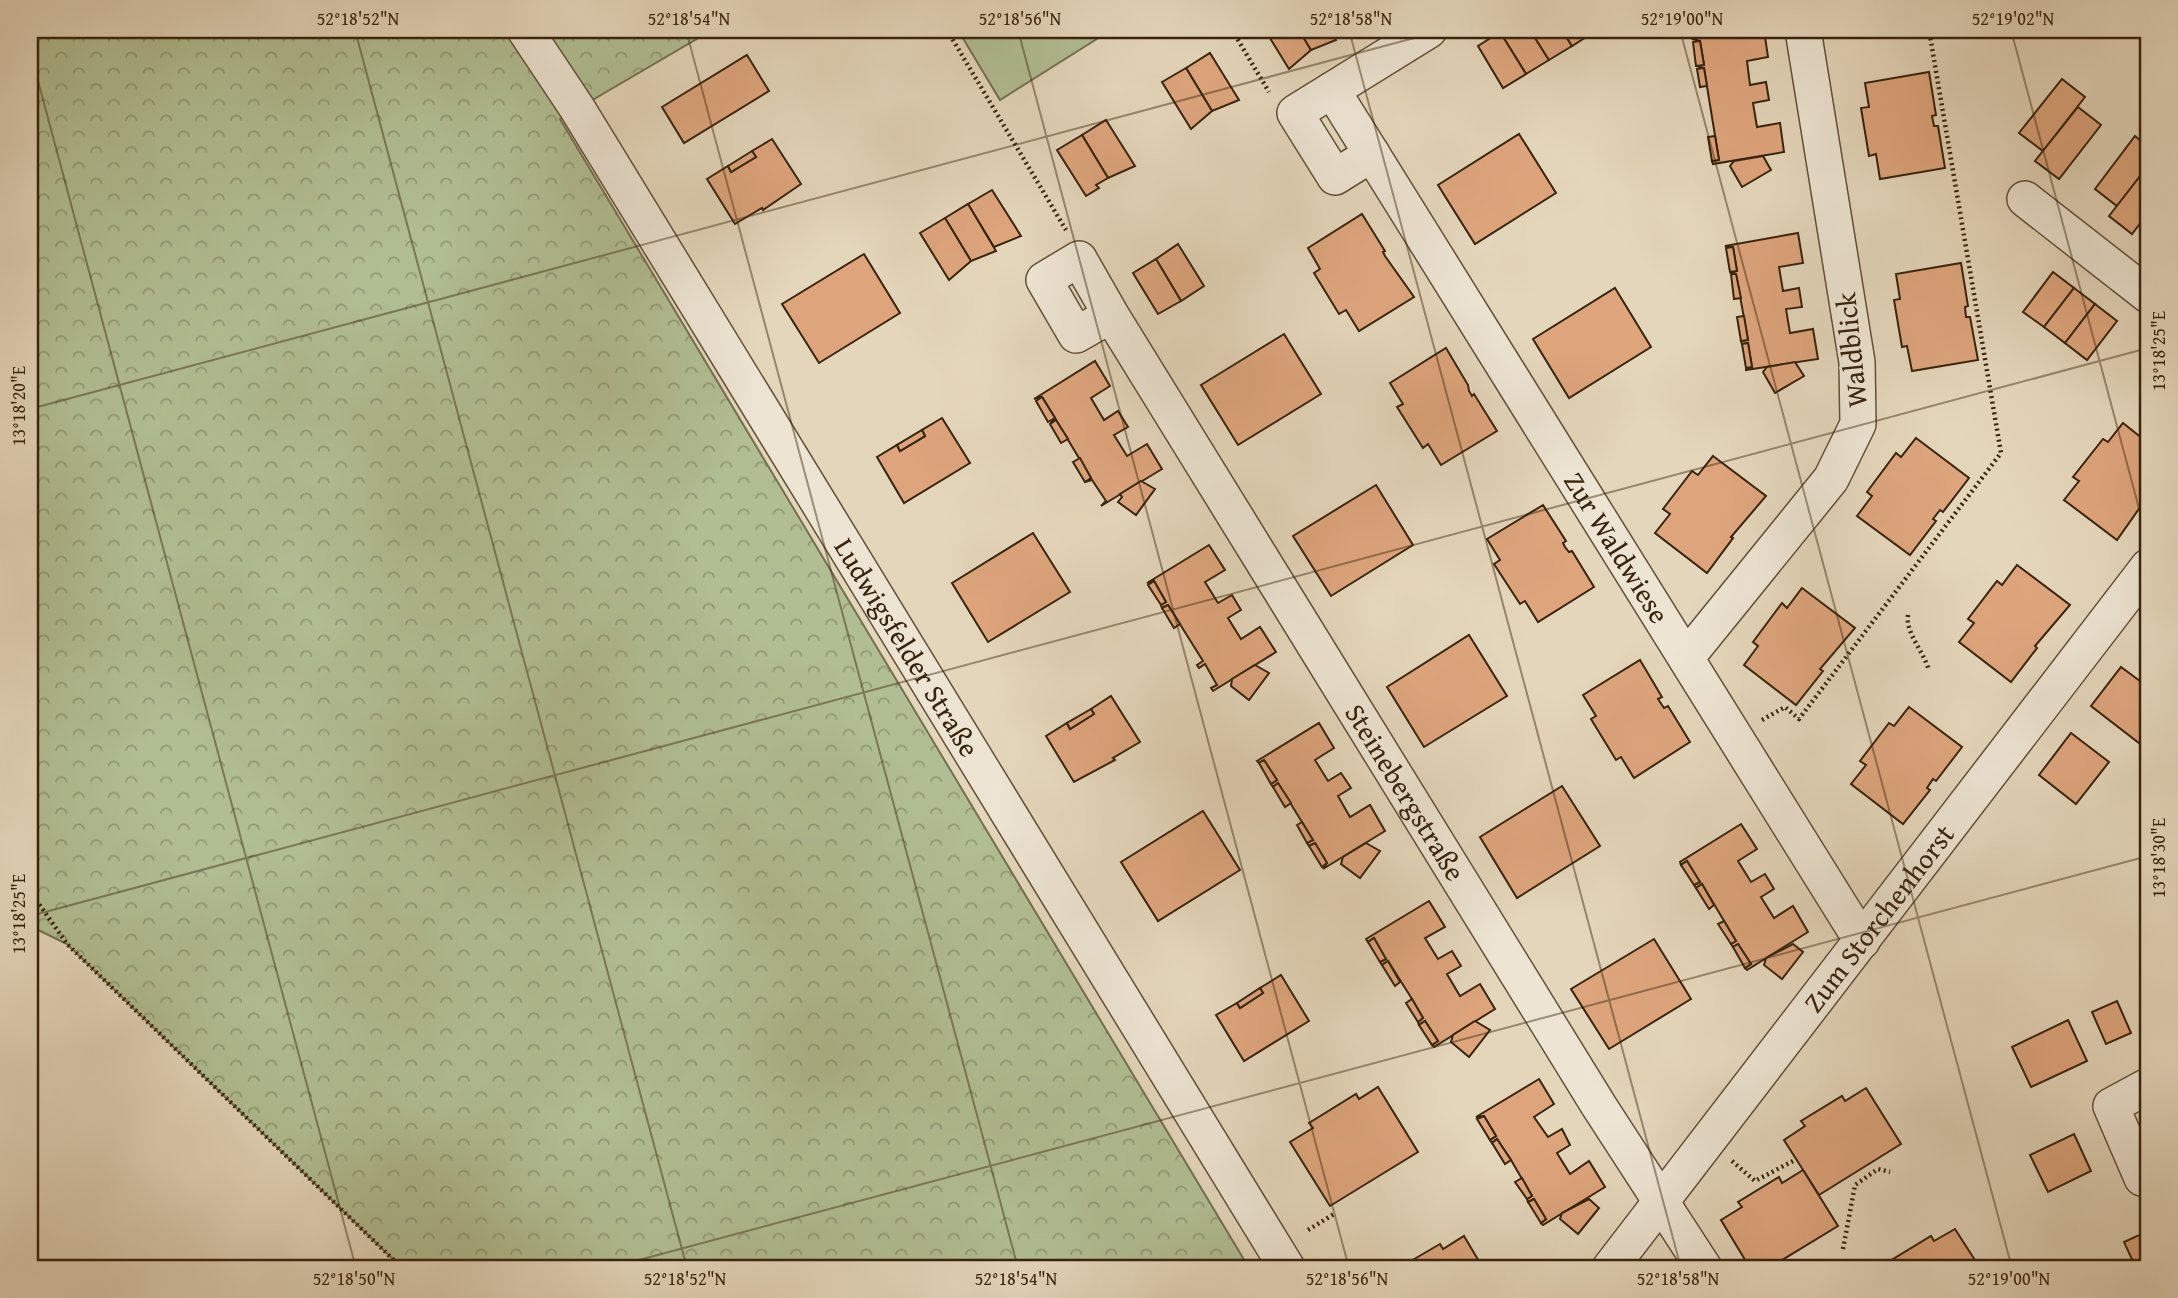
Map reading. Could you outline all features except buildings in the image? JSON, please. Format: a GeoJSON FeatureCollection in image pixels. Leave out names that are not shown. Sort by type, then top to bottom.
{"type":"FeatureCollection","features":[{"type":"Feature","properties":{"kind":"street","name":"Ludwigsfelder Straße"},"geometry":{"type":"LineString","coordinates":[[525,30],[577,108],[1287,1268]]}},
{"type":"Feature","properties":{"kind":"street"},"geometry":{"type":"LineString","coordinates":[[1372,154],[1335,177],[1295,113],[1429,30]]}},
{"type":"Feature","properties":{"kind":"street","name":"Waldblick"},"geometry":{"type":"LineString","coordinates":[[1686,658],[1832,479],[1858,424],[1857,362],[1803,30]]}},
{"type":"Feature","properties":{"kind":"street","name":"Zur Waldwiese"},"geometry":{"type":"LineString","coordinates":[[1332,90],[1862,941]]}},
{"type":"Feature","properties":{"kind":"street"},"geometry":{"type":"LineString","coordinates":[[2025,199],[2148,295]]}},
{"type":"Feature","properties":{"kind":"street","name":"Steinebergstraße"},"geometry":{"type":"LineString","coordinates":[[1079,259],[1044,280],[1076,335],[1111,315],[1599,1106],[1704,1268]]}},
{"type":"Feature","properties":{"kind":"street","name":"Zum Storchenhorst"},"geometry":{"type":"LineString","coordinates":[[1610,1268],[2148,567]]}},
{"type":"Feature","properties":{"kind":"street"},"geometry":{"type":"LineString","coordinates":[[2148,1086],[2111,1105],[2142,1178],[2148,1175]]}},
{"type":"Feature","properties":{"kind":"path"},"geometry":{"type":"LineString","coordinates":[[947,30],[1066,231],[1079,259]]}},
{"type":"Feature","properties":{"kind":"path"},"geometry":{"type":"LineString","coordinates":[[1232,30],[1278,106],[1295,113]]}},
{"type":"Feature","properties":{"kind":"path"},"geometry":{"type":"LineString","coordinates":[[1734,735],[1785,707],[1799,719],[2001,453],[1929,30]]}},
{"type":"Feature","properties":{"kind":"path"},"geometry":{"type":"LineString","coordinates":[[1908,615],[1907,624],[1926,657],[1929,671]]}},
{"type":"Feature","properties":{"kind":"path"},"geometry":{"type":"LineString","coordinates":[[30,891],[66,944],[402,1268]]}},
{"type":"Feature","properties":{"kind":"path"},"geometry":{"type":"LineString","coordinates":[[1708,1141],[1755,1181],[1793,1161]]}},
{"type":"Feature","properties":{"kind":"path"},"geometry":{"type":"LineString","coordinates":[[1843,1249],[1855,1185],[1878,1170],[1890,1172]]}},
{"type":"Feature","properties":{"kind":"path"},"geometry":{"type":"LineString","coordinates":[[1308,1230],[1334,1214]]}},
{"type":"Feature","properties":{"kind":"green space"},"geometry":{"type":"Polygon","coordinates":[[[30,30],[712,30],[560,119],[1246,1263],[1238,1268],[402,1268],[67,944],[30,926],[30,30]]]}},
{"type":"Feature","properties":{"kind":"green space"},"geometry":{"type":"Polygon","coordinates":[[[958,30],[1111,30],[1000,100],[958,30]]]}}]}
